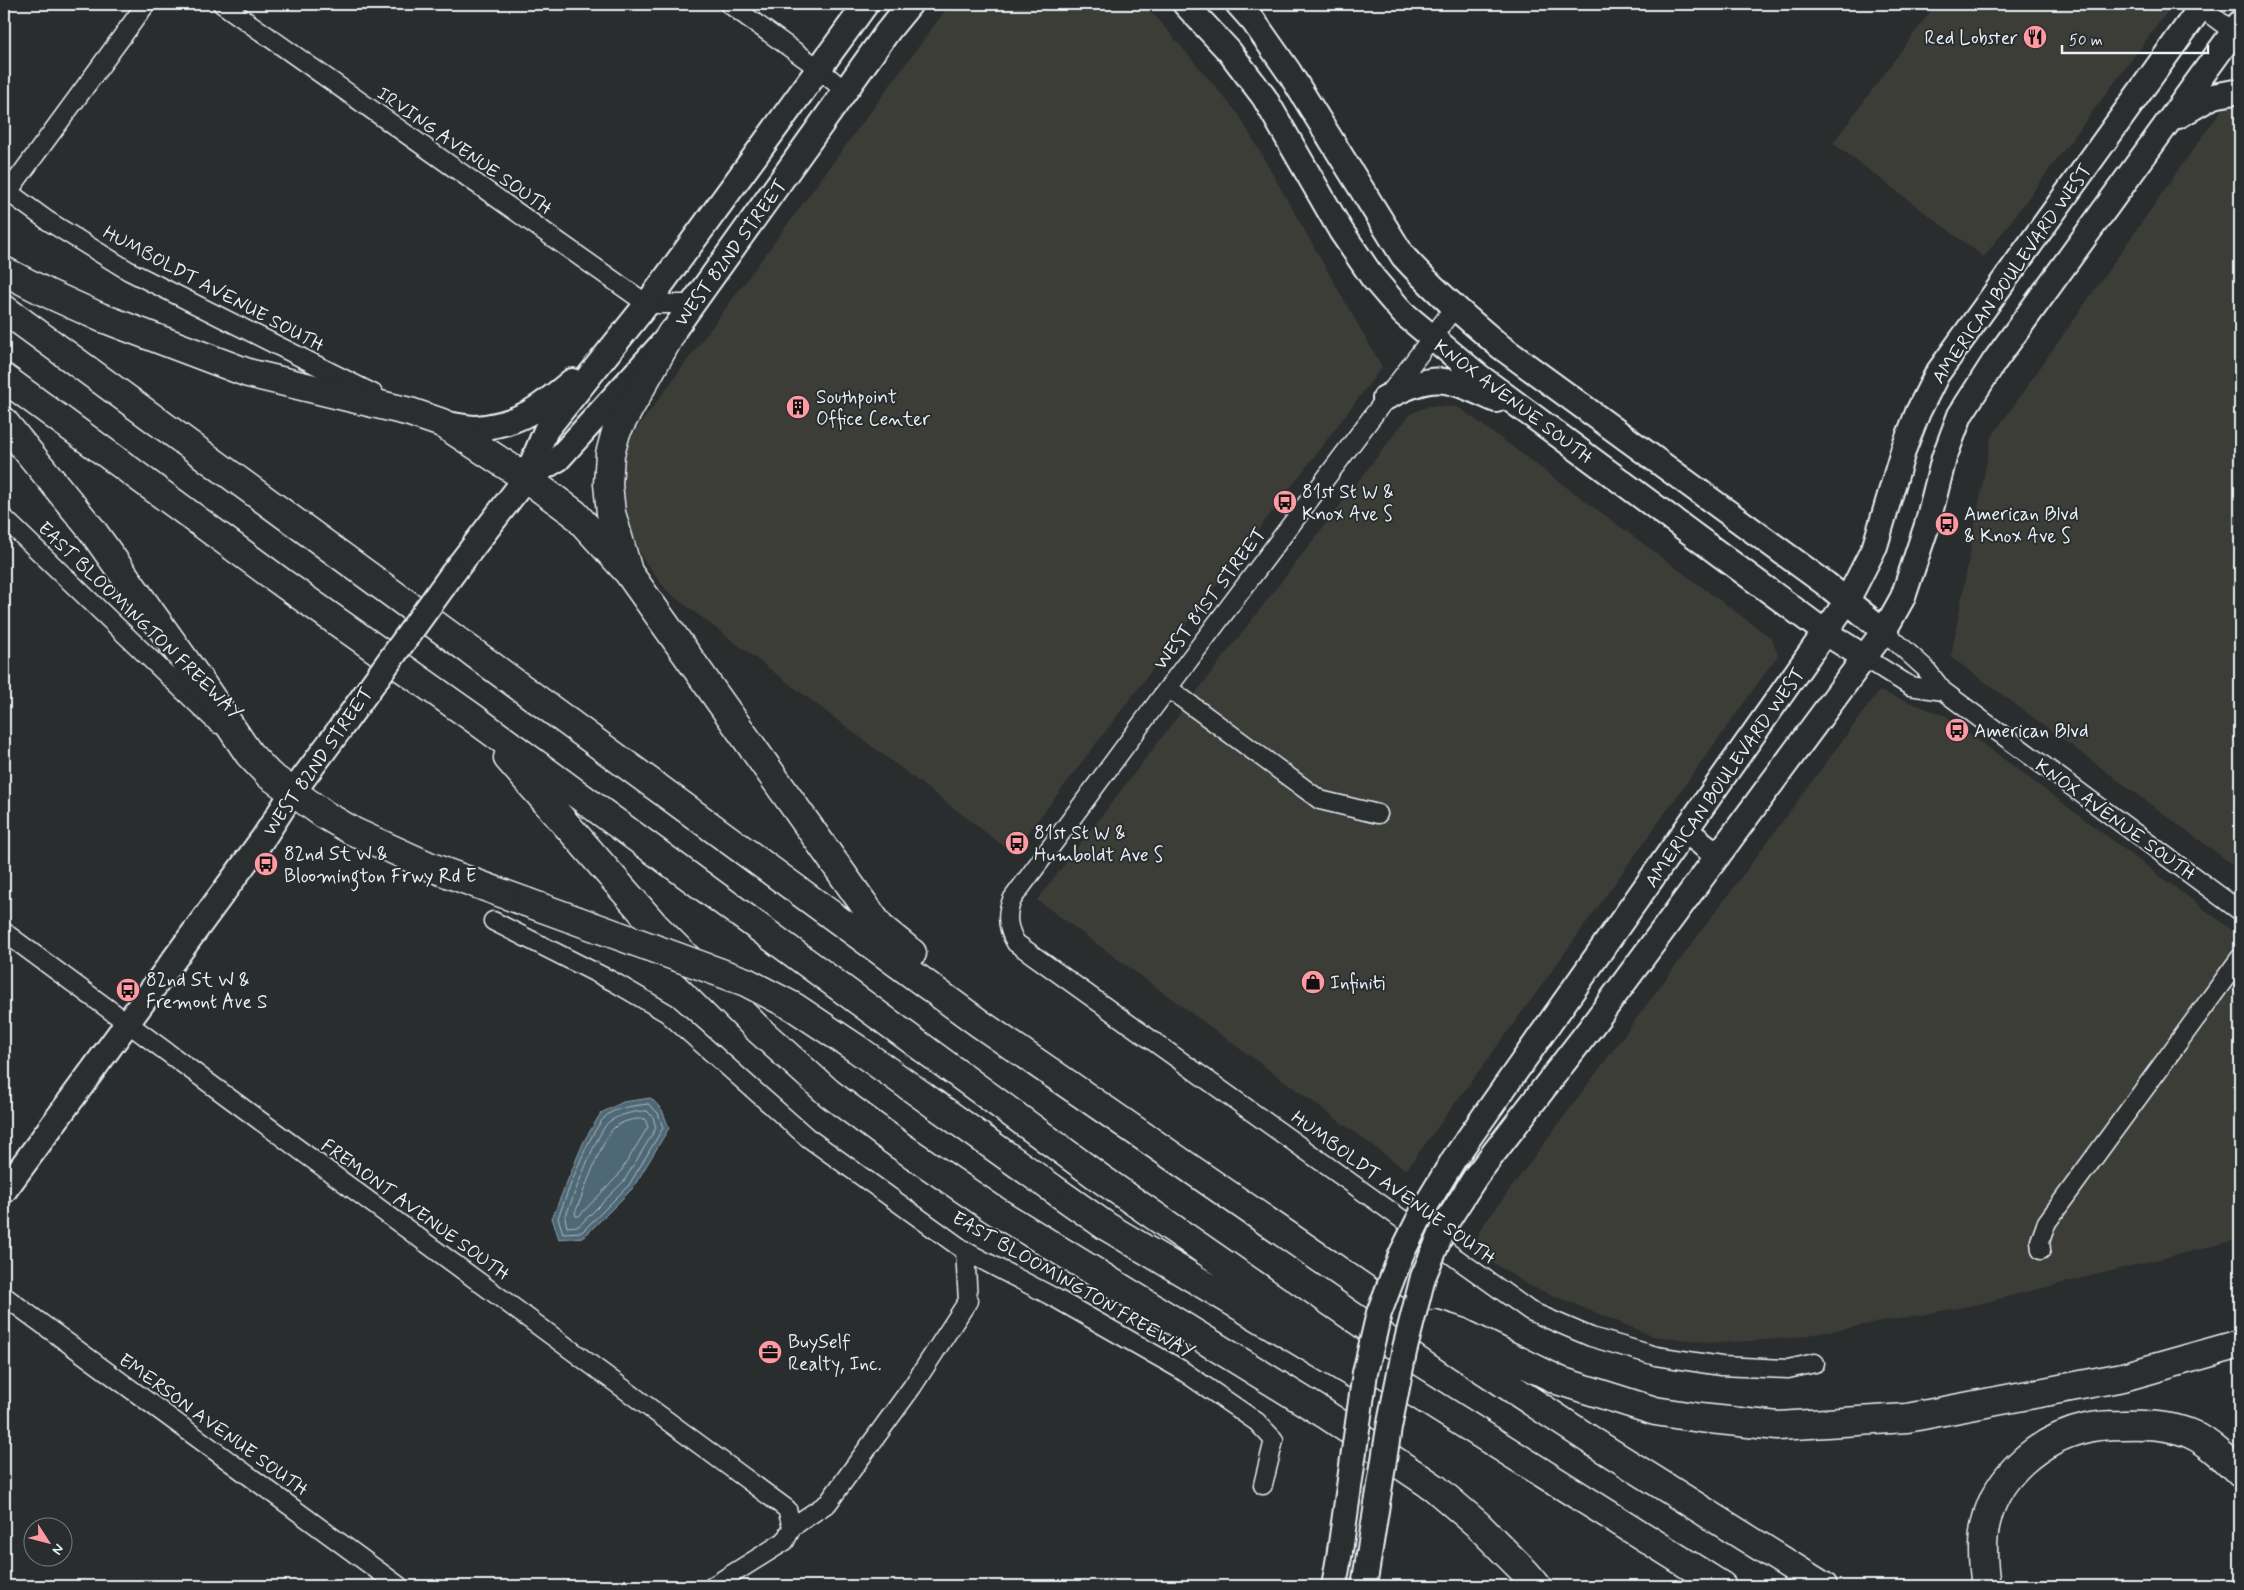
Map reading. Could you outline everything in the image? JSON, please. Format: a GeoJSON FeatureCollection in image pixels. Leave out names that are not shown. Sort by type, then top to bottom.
{"type":"FeatureCollection","features":[{"type":"Feature","properties":{"kind":"highway"},"geometry":{"type":"LineString","coordinates":[[4,271],[46,293],[100,317],[248,373],[410,412],[442,423],[526,478],[574,513],[628,572],[880,927],[1130,1127]]}},
{"type":"Feature","properties":{"kind":"highway"},"geometry":{"type":"LineString","coordinates":[[4,309],[979,1023],[1400,1313],[1595,1443],[1822,1586]]}},
{"type":"Feature","properties":{"kind":"highway"},"geometry":{"type":"LineString","coordinates":[[628,572],[612,513],[608,484],[610,454],[616,432],[671,334]]}},
{"type":"Feature","properties":{"kind":"highway"},"geometry":{"type":"LineString","coordinates":[[4,378],[276,578],[472,717],[1100,1178],[1363,1360],[1722,1586]]}},
{"type":"Feature","properties":{"kind":"highway"},"geometry":{"type":"LineString","coordinates":[[4,422],[92,530],[248,754],[269,775],[325,815],[354,832],[431,867],[746,982],[794,1007],[857,1049],[1106,1226],[1377,1388],[1498,1445]]}},
{"type":"Feature","properties":{"kind":"highway"},"geometry":{"type":"LineString","coordinates":[[472,717],[656,927],[760,1031],[830,1093],[899,1145],[990,1208],[1324,1414],[1434,1488],[1477,1524],[1532,1582]]}},
{"type":"Feature","properties":{"kind":"highway"},"geometry":{"type":"LineString","coordinates":[[1400,1313],[1460,1332],[1560,1381],[1655,1410],[1700,1418],[1778,1426],[1907,1418],[2123,1377],[2240,1344]]}},
{"type":"Feature","properties":{"kind":"highway"},"geometry":{"type":"LineString","coordinates":[[1986,1586],[1983,1554],[1986,1522],[1998,1490],[2032,1452],[2053,1441],[2087,1428],[2138,1424],[2162,1427],[2193,1435],[2222,1456],[2240,1473]]}},
{"type":"Feature","properties":{"kind":"street"},"geometry":{"type":"LineString","coordinates":[[6,191],[146,4]]}},
{"type":"Feature","properties":{"kind":"street","name":"IRVING AVENUE SOUTH"},"geometry":{"type":"LineString","coordinates":[[222,4],[647,304]]}},
{"type":"Feature","properties":{"kind":"street"},"geometry":{"type":"LineString","coordinates":[[729,4],[818,68],[845,91]]}},
{"type":"Feature","properties":{"kind":"street","name":"WEST 82ND STREET"},"geometry":{"type":"LineString","coordinates":[[4,1191],[276,820],[293,792],[454,572],[526,478],[546,430],[647,304],[866,4]]}},
{"type":"Feature","properties":{"kind":"street","name":"WEST 82ND STREET"},"geometry":{"type":"LineString","coordinates":[[526,478],[558,459],[671,334],[888,30],[910,4]]}},
{"type":"Feature","properties":{"kind":"street"},"geometry":{"type":"LineString","coordinates":[[888,30],[919,4]]}},
{"type":"Feature","properties":{"kind":"street","name":"KNOX AVENUE SOUTH"},"geometry":{"type":"LineString","coordinates":[[1185,4],[1229,51],[1264,96],[1340,231],[1373,278],[1403,313],[1431,338],[1534,417],[1826,633],[1910,686],[1943,691]]}},
{"type":"Feature","properties":{"kind":"street","name":"KNOX AVENUE SOUTH"},"geometry":{"type":"LineString","coordinates":[[1238,4],[1254,22],[1308,101],[1403,256],[1454,308],[1508,352],[1847,601],[1884,631],[1924,668],[1943,691],[2240,911]]}},
{"type":"Feature","properties":{"kind":"street"},"geometry":{"type":"LineString","coordinates":[[2200,5],[2237,28]]}},
{"type":"Feature","properties":{"kind":"street","name":"AMERICAN BOULEVARD WEST"},"geometry":{"type":"LineString","coordinates":[[1334,1586],[1365,1373],[1379,1313],[1401,1255],[1426,1205],[1454,1159],[1847,601],[1874,546],[1904,448],[1918,412],[1937,374],[2200,5]]}},
{"type":"Feature","properties":{"kind":"street","name":"AMERICAN BOULEVARD WEST"},"geometry":{"type":"LineString","coordinates":[[1364,1586],[1389,1428],[1404,1352],[1423,1277],[1446,1223],[1476,1176],[1592,1026],[1884,631],[1903,597],[1928,525],[1944,458],[1960,415],[1994,362],[2237,28]]}},
{"type":"Feature","properties":{"kind":"street"},"geometry":{"type":"LineString","coordinates":[[2170,121],[2213,96],[2240,91]]}},
{"type":"Feature","properties":{"kind":"street","name":"HUMBOLDT AVENUE SOUTH"},"geometry":{"type":"LineString","coordinates":[[6,191],[48,221],[129,271],[410,412]]}},
{"type":"Feature","properties":{"kind":"street"},"geometry":{"type":"LineString","coordinates":[[647,304],[692,304]]}},
{"type":"Feature","properties":{"kind":"street","name":"WEST 81ST STREET"},"geometry":{"type":"LineString","coordinates":[[1008,918],[1009,907],[1013,898],[1168,688],[1454,308]]}},
{"type":"Feature","properties":{"kind":"street"},"geometry":{"type":"LineString","coordinates":[[442,423],[475,428],[504,423],[528,415],[549,400],[617,342]]}},
{"type":"Feature","properties":{"kind":"street"},"geometry":{"type":"LineString","coordinates":[[1386,398],[1412,384],[1442,380],[1458,384],[1534,417]]}},
{"type":"Feature","properties":{"kind":"street","name":"EAST BLOOMINGTON FREEWAY"},"geometry":{"type":"LineString","coordinates":[[4,518],[248,754]]}},
{"type":"Feature","properties":{"kind":"street"},"geometry":{"type":"LineString","coordinates":[[1168,688],[1320,800],[1378,814]]}},
{"type":"Feature","properties":{"kind":"street"},"geometry":{"type":"LineString","coordinates":[[1686,831],[1718,856]]}},
{"type":"Feature","properties":{"kind":"street","name":"HUMBOLDT AVENUE SOUTH"},"geometry":{"type":"LineString","coordinates":[[1008,918],[1009,931],[1016,943],[1530,1311],[1591,1337],[1656,1356],[1721,1366],[1788,1369],[1814,1363]]}},
{"type":"Feature","properties":{"kind":"street","name":"EAST BLOOMINGTON FREEWAY"},"geometry":{"type":"LineString","coordinates":[[493,922],[614,982],[667,1013],[806,1137],[966,1251],[1057,1299],[1180,1369],[1257,1422],[1274,1440],[1262,1485]]}},
{"type":"Feature","properties":{"kind":"street","name":"FREMONT AVENUE SOUTH"},"geometry":{"type":"LineString","coordinates":[[4,932],[787,1509],[792,1527]]}},
{"type":"Feature","properties":{"kind":"street"},"geometry":{"type":"LineString","coordinates":[[2042,1250],[2040,1241],[2047,1222],[2240,958]]}},
{"type":"Feature","properties":{"kind":"street"},"geometry":{"type":"LineString","coordinates":[[713,1586],[785,1541],[792,1527],[828,1503],[912,1387],[968,1301],[966,1251]]}},
{"type":"Feature","properties":{"kind":"street","name":"EMERSON AVENUE SOUTH"},"geometry":{"type":"LineString","coordinates":[[4,1296],[399,1586]]}},
{"type":"Feature","properties":{"kind":"shaded area"},"geometry":{"type":"Polygon","coordinates":[[[950,4],[1140,4],[1157,18],[1239,115],[1382,367],[1013,853],[667,591],[641,556],[629,522],[622,484],[625,445],[950,4]]]}},
{"type":"Feature","properties":{"kind":"shaded area"},"geometry":{"type":"Polygon","coordinates":[[[1936,4],[2173,4],[1984,257],[1833,143],[1936,4]]]}},
{"type":"Feature","properties":{"kind":"shaded area"},"geometry":{"type":"Polygon","coordinates":[[[2240,85],[2240,870],[1951,657],[1991,438],[2240,85]]]}},
{"type":"Feature","properties":{"kind":"shaded area"},"geometry":{"type":"Polygon","coordinates":[[[1429,406],[1458,407],[1771,638],[1778,655],[1531,1000],[1406,1170],[1037,900],[1410,414],[1429,406]]]}},
{"type":"Feature","properties":{"kind":"shaded area"},"geometry":{"type":"Polygon","coordinates":[[[1879,691],[1946,716],[2240,936],[2240,1239],[1974,1305],[1792,1338],[1718,1343],[1653,1336],[1528,1285],[1475,1251],[1480,1230],[1879,691]]]}},
{"type":"Feature","properties":{"kind":"water"},"geometry":{"type":"Polygon","coordinates":[[[651,1098],[662,1110],[669,1128],[633,1188],[584,1237],[559,1239],[552,1218],[584,1141],[601,1113],[623,1102],[651,1098]]]}},
{"type":"Feature","properties":{"kind":"place","name":"Red Lobster"},"geometry":{"type":"Point","coordinates":[2035,37]}},
{"type":"Feature","properties":{"kind":"place","name":"Southpoint Office Center"},"geometry":{"type":"Point","coordinates":[798,407]}},
{"type":"Feature","properties":{"kind":"place","name":"81st St W & Knox Ave S"},"geometry":{"type":"Point","coordinates":[1285,502]}},
{"type":"Feature","properties":{"kind":"place","name":"American Blvd & Knox Ave S"},"geometry":{"type":"Point","coordinates":[1947,524]}},
{"type":"Feature","properties":{"kind":"place","name":"American Blvd"},"geometry":{"type":"Point","coordinates":[1957,730]}},
{"type":"Feature","properties":{"kind":"place","name":"81st St W & Humboldt Ave S"},"geometry":{"type":"Point","coordinates":[1017,843]}},
{"type":"Feature","properties":{"kind":"place","name":"82nd St W & Bloomington Frwy Rd E"},"geometry":{"type":"Point","coordinates":[266,864]}},
{"type":"Feature","properties":{"kind":"place","name":"Infiniti"},"geometry":{"type":"Point","coordinates":[1313,982]}},
{"type":"Feature","properties":{"kind":"place","name":"82nd St W & Fremont Ave S"},"geometry":{"type":"Point","coordinates":[128,990]}},
{"type":"Feature","properties":{"kind":"place","name":"BuySelf Realty, Inc."},"geometry":{"type":"Point","coordinates":[770,1352]}}]}
